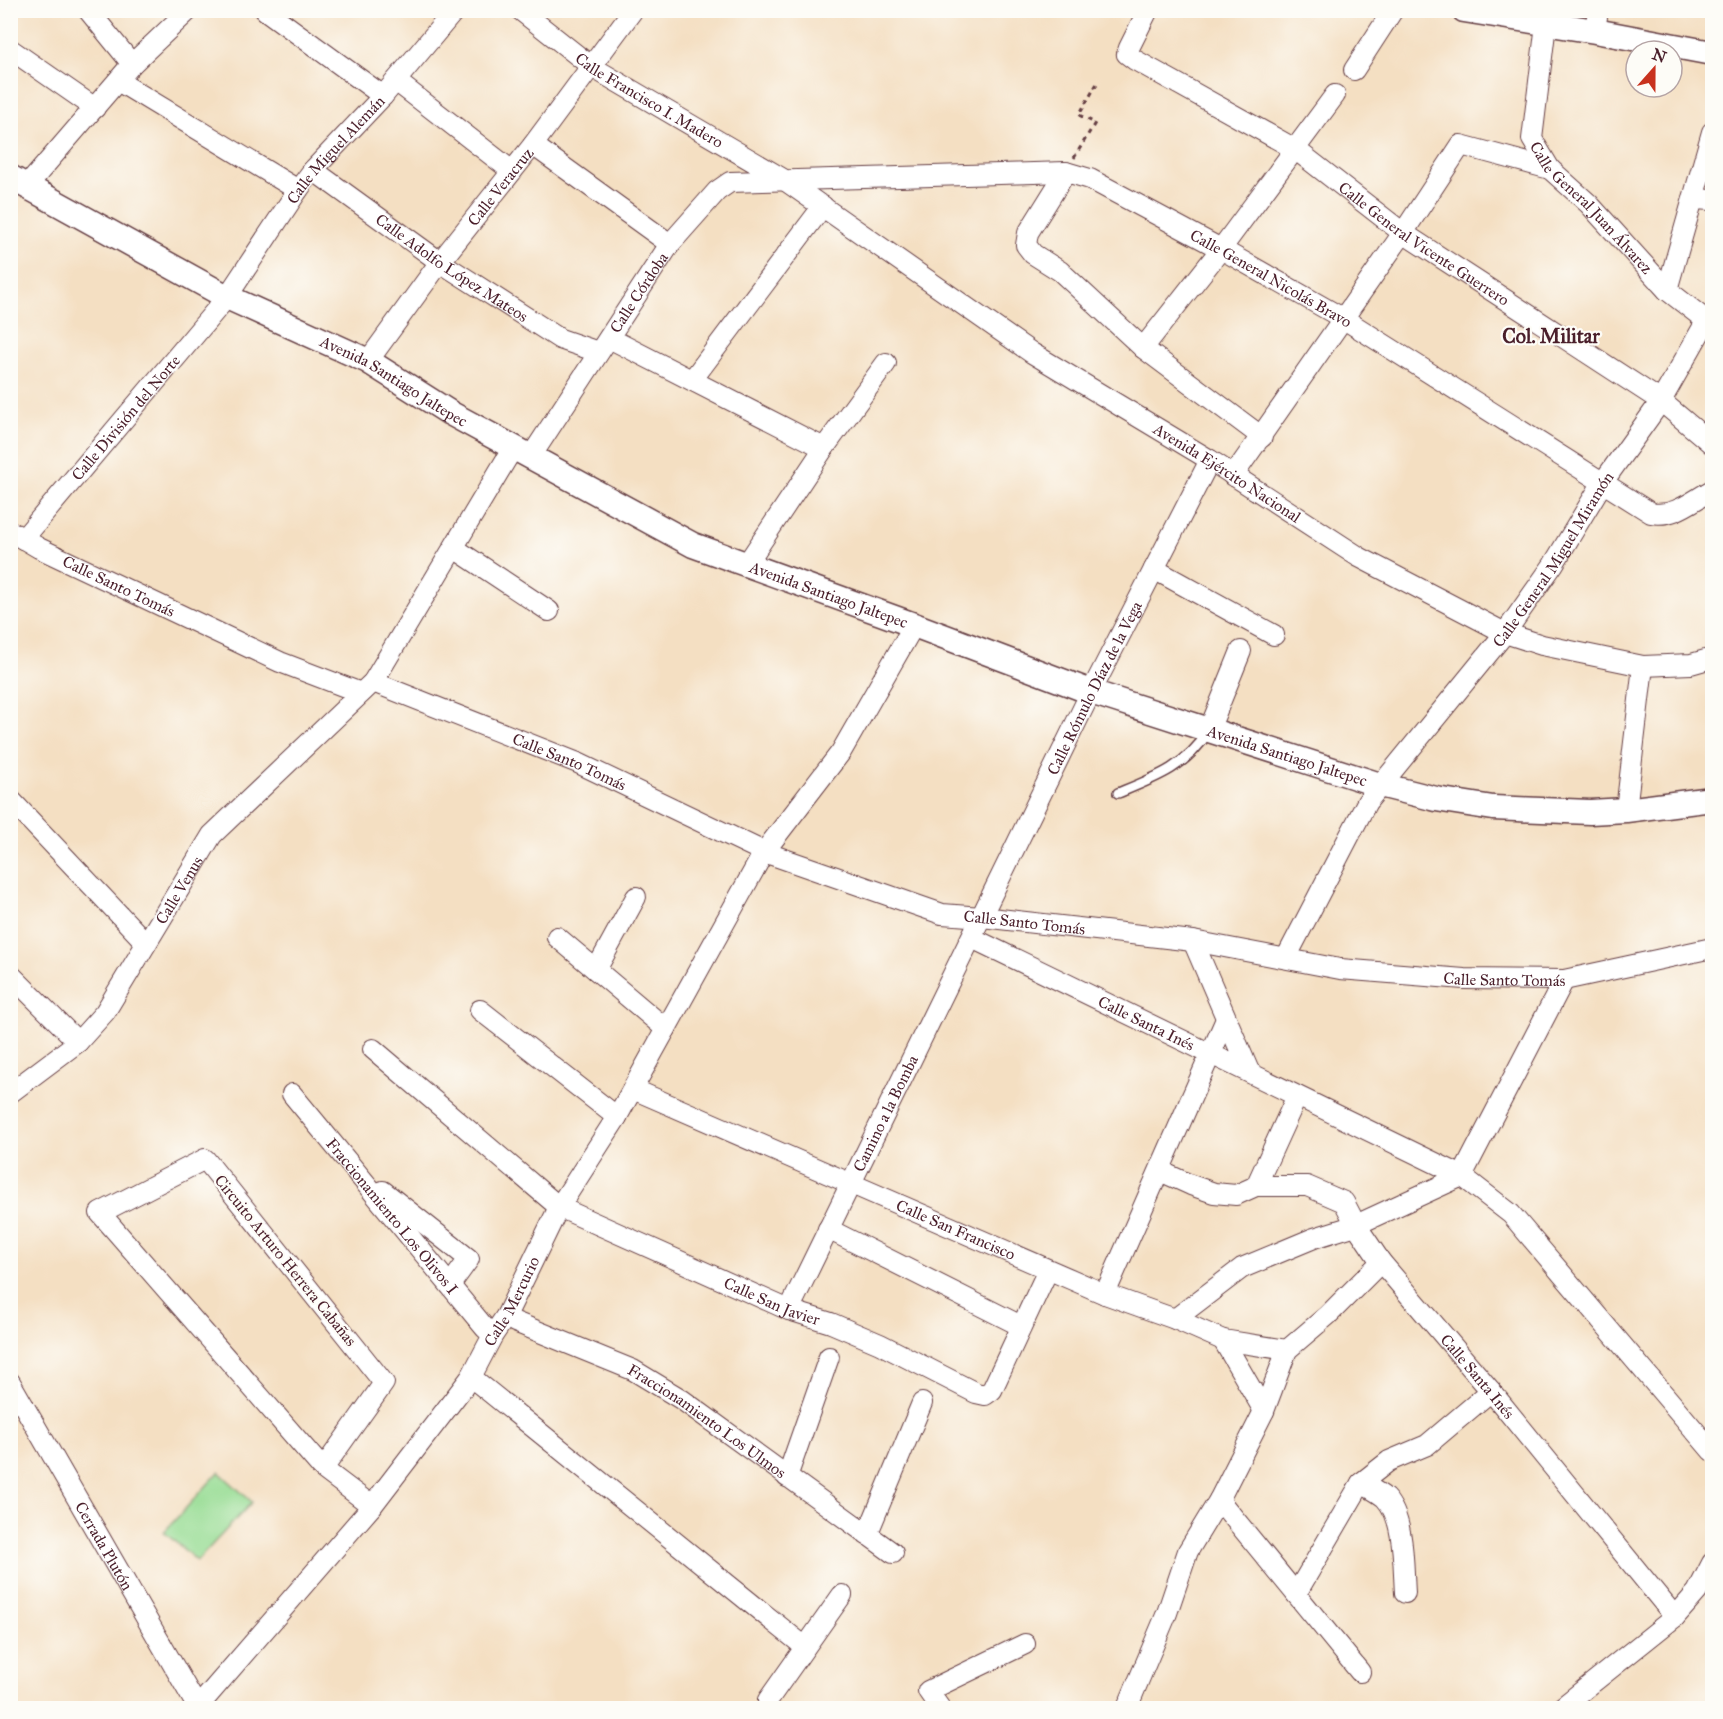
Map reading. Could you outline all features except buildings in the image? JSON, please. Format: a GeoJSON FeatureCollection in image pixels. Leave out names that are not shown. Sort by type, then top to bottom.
{"type":"FeatureCollection","features":[{"type":"Feature","properties":{"kind":"street"},"geometry":{"type":"LineString","coordinates":[[88,10],[132,64]]}},
{"type":"Feature","properties":{"kind":"street"},"geometry":{"type":"LineString","coordinates":[[15,180],[95,108],[132,64],[189,10]]}},
{"type":"Feature","properties":{"kind":"street"},"geometry":{"type":"LineString","coordinates":[[265,10],[389,88],[512,171]]}},
{"type":"Feature","properties":{"kind":"street","name":"Calle Francisco I. Madero"},"geometry":{"type":"LineString","coordinates":[[520,10],[592,67],[783,179]]}},
{"type":"Feature","properties":{"kind":"street","name":"Calle Veracruz"},"geometry":{"type":"LineString","coordinates":[[368,362],[440,262],[592,67],[633,10]]}},
{"type":"Feature","properties":{"kind":"street","name":"Calle General Vicente Guerrero"},"geometry":{"type":"LineString","coordinates":[[1148,10],[1127,54],[1295,149],[1403,233],[1661,400],[1713,444]]}},
{"type":"Feature","properties":{"kind":"street"},"geometry":{"type":"LineString","coordinates":[[1354,70],[1393,10]]}},
{"type":"Feature","properties":{"kind":"street"},"geometry":{"type":"LineString","coordinates":[[1476,12],[1546,24],[1597,21],[1713,53]]}},
{"type":"Feature","properties":{"kind":"street","name":"Calle Miguel Alemán"},"geometry":{"type":"LineString","coordinates":[[227,297],[298,190],[389,88],[448,13]]}},
{"type":"Feature","properties":{"kind":"street","name":"Calle General Juan Álvarez"},"geometry":{"type":"LineString","coordinates":[[1546,24],[1532,139],[1550,170],[1589,204],[1667,290],[1710,323]]}},
{"type":"Feature","properties":{"kind":"street"},"geometry":{"type":"LineString","coordinates":[[10,49],[95,108]]}},
{"type":"Feature","properties":{"kind":"street"},"geometry":{"type":"LineString","coordinates":[[118,81],[298,190]]}},
{"type":"Feature","properties":{"kind":"street"},"geometry":{"type":"LineString","coordinates":[[1143,348],[1221,249],[1335,95]]}},
{"type":"Feature","properties":{"kind":"street"},"geometry":{"type":"LineString","coordinates":[[1667,290],[1703,200],[1713,132]]}},
{"type":"Feature","properties":{"kind":"street"},"geometry":{"type":"LineString","coordinates":[[532,145],[670,244]]}},
{"type":"Feature","properties":{"kind":"street"},"geometry":{"type":"LineString","coordinates":[[1233,476],[1344,319],[1461,145],[1550,170]]}},
{"type":"Feature","properties":{"kind":"street","name":"Calle Adolfo López Mateos"},"geometry":{"type":"LineString","coordinates":[[313,171],[440,262],[560,339],[604,345],[692,380],[824,448]]}},
{"type":"Feature","properties":{"kind":"street"},"geometry":{"type":"LineString","coordinates":[[1066,172],[1028,233],[1026,245],[1033,254],[1060,271],[1143,348],[1262,436]]}},
{"type":"Feature","properties":{"kind":"street","name":"Calle General Nicolás Bravo"},"geometry":{"type":"LineString","coordinates":[[783,179],[1066,172],[1090,179],[1221,249],[1344,319],[1651,513],[1663,515],[1672,513],[1713,489]]}},
{"type":"Feature","properties":{"kind":"street","name":"Avenida Ejército Nacional"},"geometry":{"type":"LineString","coordinates":[[783,179],[1032,353],[1210,460],[1359,557],[1505,633],[1542,645],[1643,666],[1691,664],[1713,658]]}},
{"type":"Feature","properties":{"kind":"street","name":"Calle Córdoba"},"geometry":{"type":"LineString","coordinates":[[367,688],[454,548],[604,345],[670,244],[717,191],[730,182],[783,179]]}},
{"type":"Feature","properties":{"kind":"street","name":"Avenida Santiago Jaltepec"},"geometry":{"type":"LineString","coordinates":[[15,180],[227,297],[368,362],[450,413],[693,545],[1091,692],[1380,785],[1436,799],[1493,808],[1590,812],[1713,799]]}},
{"type":"Feature","properties":{"kind":"street"},"geometry":{"type":"LineString","coordinates":[[692,380],[822,206]]}},
{"type":"Feature","properties":{"kind":"street","name":"Calle División del Norte"},"geometry":{"type":"LineString","coordinates":[[17,535],[227,297]]}},
{"type":"Feature","properties":{"kind":"street","name":"Calle General Miguel Miramón"},"geometry":{"type":"LineString","coordinates":[[1286,957],[1367,802],[1505,633],[1553,565],[1603,482],[1661,400],[1710,323]]}},
{"type":"Feature","properties":{"kind":"street"},"geometry":{"type":"LineString","coordinates":[[746,565],[824,448],[886,363]]}},
{"type":"Feature","properties":{"kind":"street","name":"Calle Rómulo Díaz de la Vega"},"geometry":{"type":"LineString","coordinates":[[982,916],[1091,692],[1210,460]]}},
{"type":"Feature","properties":{"kind":"street","name":"Calle Santo Tomás"},"geometry":{"type":"LineString","coordinates":[[17,535],[39,548],[280,662],[367,688],[578,763],[764,852],[942,914],[982,916],[1193,940],[1340,969],[1464,979],[1564,980],[1713,948]]}},
{"type":"Feature","properties":{"kind":"street"},"geometry":{"type":"LineString","coordinates":[[454,548],[549,611]]}},
{"type":"Feature","properties":{"kind":"street"},"geometry":{"type":"LineString","coordinates":[[1154,569],[1274,635]]}},
{"type":"Feature","properties":{"kind":"street","name":"Calle Mercurio"},"geometry":{"type":"LineString","coordinates":[[198,1708],[372,1506],[471,1377],[493,1335],[506,1316],[559,1208],[617,1117],[764,852],[841,752],[914,625]]}},
{"type":"Feature","properties":{"kind":"street"},"geometry":{"type":"LineString","coordinates":[[1209,730],[1241,651]]}},
{"type":"Feature","properties":{"kind":"street"},"geometry":{"type":"LineString","coordinates":[[1626,810],[1643,666]]}},
{"type":"Feature","properties":{"kind":"street","name":"Calle Venus"},"geometry":{"type":"LineString","coordinates":[[10,1093],[78,1042],[105,1012],[212,835],[367,688]]}},
{"type":"Feature","properties":{"kind":"street"},"geometry":{"type":"LineString","coordinates":[[10,799],[146,943]]}},
{"type":"Feature","properties":{"kind":"street"},"geometry":{"type":"LineString","coordinates":[[596,970],[636,897]]}},
{"type":"Feature","properties":{"kind":"street","name":"Camino a la Bomba"},"geometry":{"type":"LineString","coordinates":[[789,1310],[982,916]]}},
{"type":"Feature","properties":{"kind":"street"},"geometry":{"type":"LineString","coordinates":[[557,937],[666,1029]]}},
{"type":"Feature","properties":{"kind":"street","name":"Calle Santa Inés"},"geometry":{"type":"LineString","coordinates":[[972,938],[1462,1176],[1512,1214],[1713,1451]]}},
{"type":"Feature","properties":{"kind":"street"},"geometry":{"type":"LineString","coordinates":[[1193,940],[1249,1071]]}},
{"type":"Feature","properties":{"kind":"street"},"geometry":{"type":"LineString","coordinates":[[10,974],[78,1042]]}},
{"type":"Feature","properties":{"kind":"street"},"geometry":{"type":"LineString","coordinates":[[1175,1319],[1242,1268],[1314,1238],[1356,1225],[1462,1176],[1564,980]]}},
{"type":"Feature","properties":{"kind":"street"},"geometry":{"type":"LineString","coordinates":[[480,1010],[617,1117]]}},
{"type":"Feature","properties":{"kind":"street"},"geometry":{"type":"LineString","coordinates":[[1106,1294],[1226,1019]]}},
{"type":"Feature","properties":{"kind":"street","name":"Calle San Javier"},"geometry":{"type":"LineString","coordinates":[[373,1049],[559,1208],[789,1310],[831,1323],[880,1344],[976,1393],[985,1395],[992,1390],[1021,1326]]}},
{"type":"Feature","properties":{"kind":"street","name":"Calle San Francisco"},"geometry":{"type":"LineString","coordinates":[[633,1089],[1106,1294],[1175,1319],[1223,1340],[1287,1350]]}},
{"type":"Feature","properties":{"kind":"street","name":"Fraccionamiento Los Olivos I"},"geometry":{"type":"LineString","coordinates":[[292,1094],[493,1335]]}},
{"type":"Feature","properties":{"kind":"street"},"geometry":{"type":"LineString","coordinates":[[1256,1186],[1297,1096]]}},
{"type":"Feature","properties":{"kind":"street","name":"Circuito Arturo Herrera Cabañas"},"geometry":{"type":"LineString","coordinates":[[323,1469],[384,1383],[205,1159],[100,1213],[323,1469],[372,1506]]}},
{"type":"Feature","properties":{"kind":"street"},"geometry":{"type":"LineString","coordinates":[[353,1167],[469,1259],[450,1285]]}},
{"type":"Feature","properties":{"kind":"street","name":"Calle Santa Inés"},"geometry":{"type":"LineString","coordinates":[[1160,1171],[1191,1185],[1214,1192],[1236,1195],[1256,1186],[1307,1186],[1344,1202],[1356,1225],[1381,1262],[1491,1391],[1675,1617]]}},
{"type":"Feature","properties":{"kind":"street"},"geometry":{"type":"LineString","coordinates":[[828,1229],[1021,1326],[1048,1270]]}},
{"type":"Feature","properties":{"kind":"street"},"geometry":{"type":"LineString","coordinates":[[1127,1708],[1167,1613],[1188,1551],[1219,1500],[1264,1411],[1287,1350],[1328,1315],[1381,1262]]}},
{"type":"Feature","properties":{"kind":"street","name":"Fraccionamiento Los Ulmos"},"geometry":{"type":"LineString","coordinates":[[506,1316],[515,1322],[633,1370],[681,1398],[893,1553]]}},
{"type":"Feature","properties":{"kind":"street"},"geometry":{"type":"LineString","coordinates":[[1223,1340],[1264,1411]]}},
{"type":"Feature","properties":{"kind":"street"},"geometry":{"type":"LineString","coordinates":[[787,1477],[829,1358]]}},
{"type":"Feature","properties":{"kind":"street"},"geometry":{"type":"LineString","coordinates":[[471,1377],[805,1647]]}},
{"type":"Feature","properties":{"kind":"street","name":"Cerrada Plutón"},"geometry":{"type":"LineString","coordinates":[[10,1382],[198,1708]]}},
{"type":"Feature","properties":{"kind":"street"},"geometry":{"type":"LineString","coordinates":[[1296,1594],[1361,1483],[1389,1461],[1427,1445],[1491,1391]]}},
{"type":"Feature","properties":{"kind":"street"},"geometry":{"type":"LineString","coordinates":[[867,1535],[922,1403]]}},
{"type":"Feature","properties":{"kind":"street"},"geometry":{"type":"LineString","coordinates":[[1361,1483],[1385,1498],[1397,1520],[1405,1593]]}},
{"type":"Feature","properties":{"kind":"street"},"geometry":{"type":"LineString","coordinates":[[1219,1500],[1360,1672]]}},
{"type":"Feature","properties":{"kind":"street"},"geometry":{"type":"LineString","coordinates":[[1561,1708],[1675,1617],[1697,1592],[1713,1563]]}},
{"type":"Feature","properties":{"kind":"street"},"geometry":{"type":"LineString","coordinates":[[768,1700],[842,1594]]}},
{"type":"Feature","properties":{"kind":"street"},"geometry":{"type":"LineString","coordinates":[[940,1708],[928,1691],[1025,1644]]}},
{"type":"Feature","properties":{"kind":"lane"},"geometry":{"type":"LineString","coordinates":[[1118,794],[1179,765],[1201,744],[1209,730]]}},
{"type":"Feature","properties":{"kind":"path"},"geometry":{"type":"LineString","coordinates":[[1066,172],[1095,123],[1080,115],[1099,80]]}},
{"type":"Feature","properties":{"kind":"green space"},"geometry":{"type":"Polygon","coordinates":[[[219,1472],[252,1502],[197,1561],[164,1532],[219,1472]]]}},
{"type":"Feature","properties":{"kind":"district","name":"Col. Militar"},"geometry":{"type":"Point","coordinates":[1551,336]}}]}
